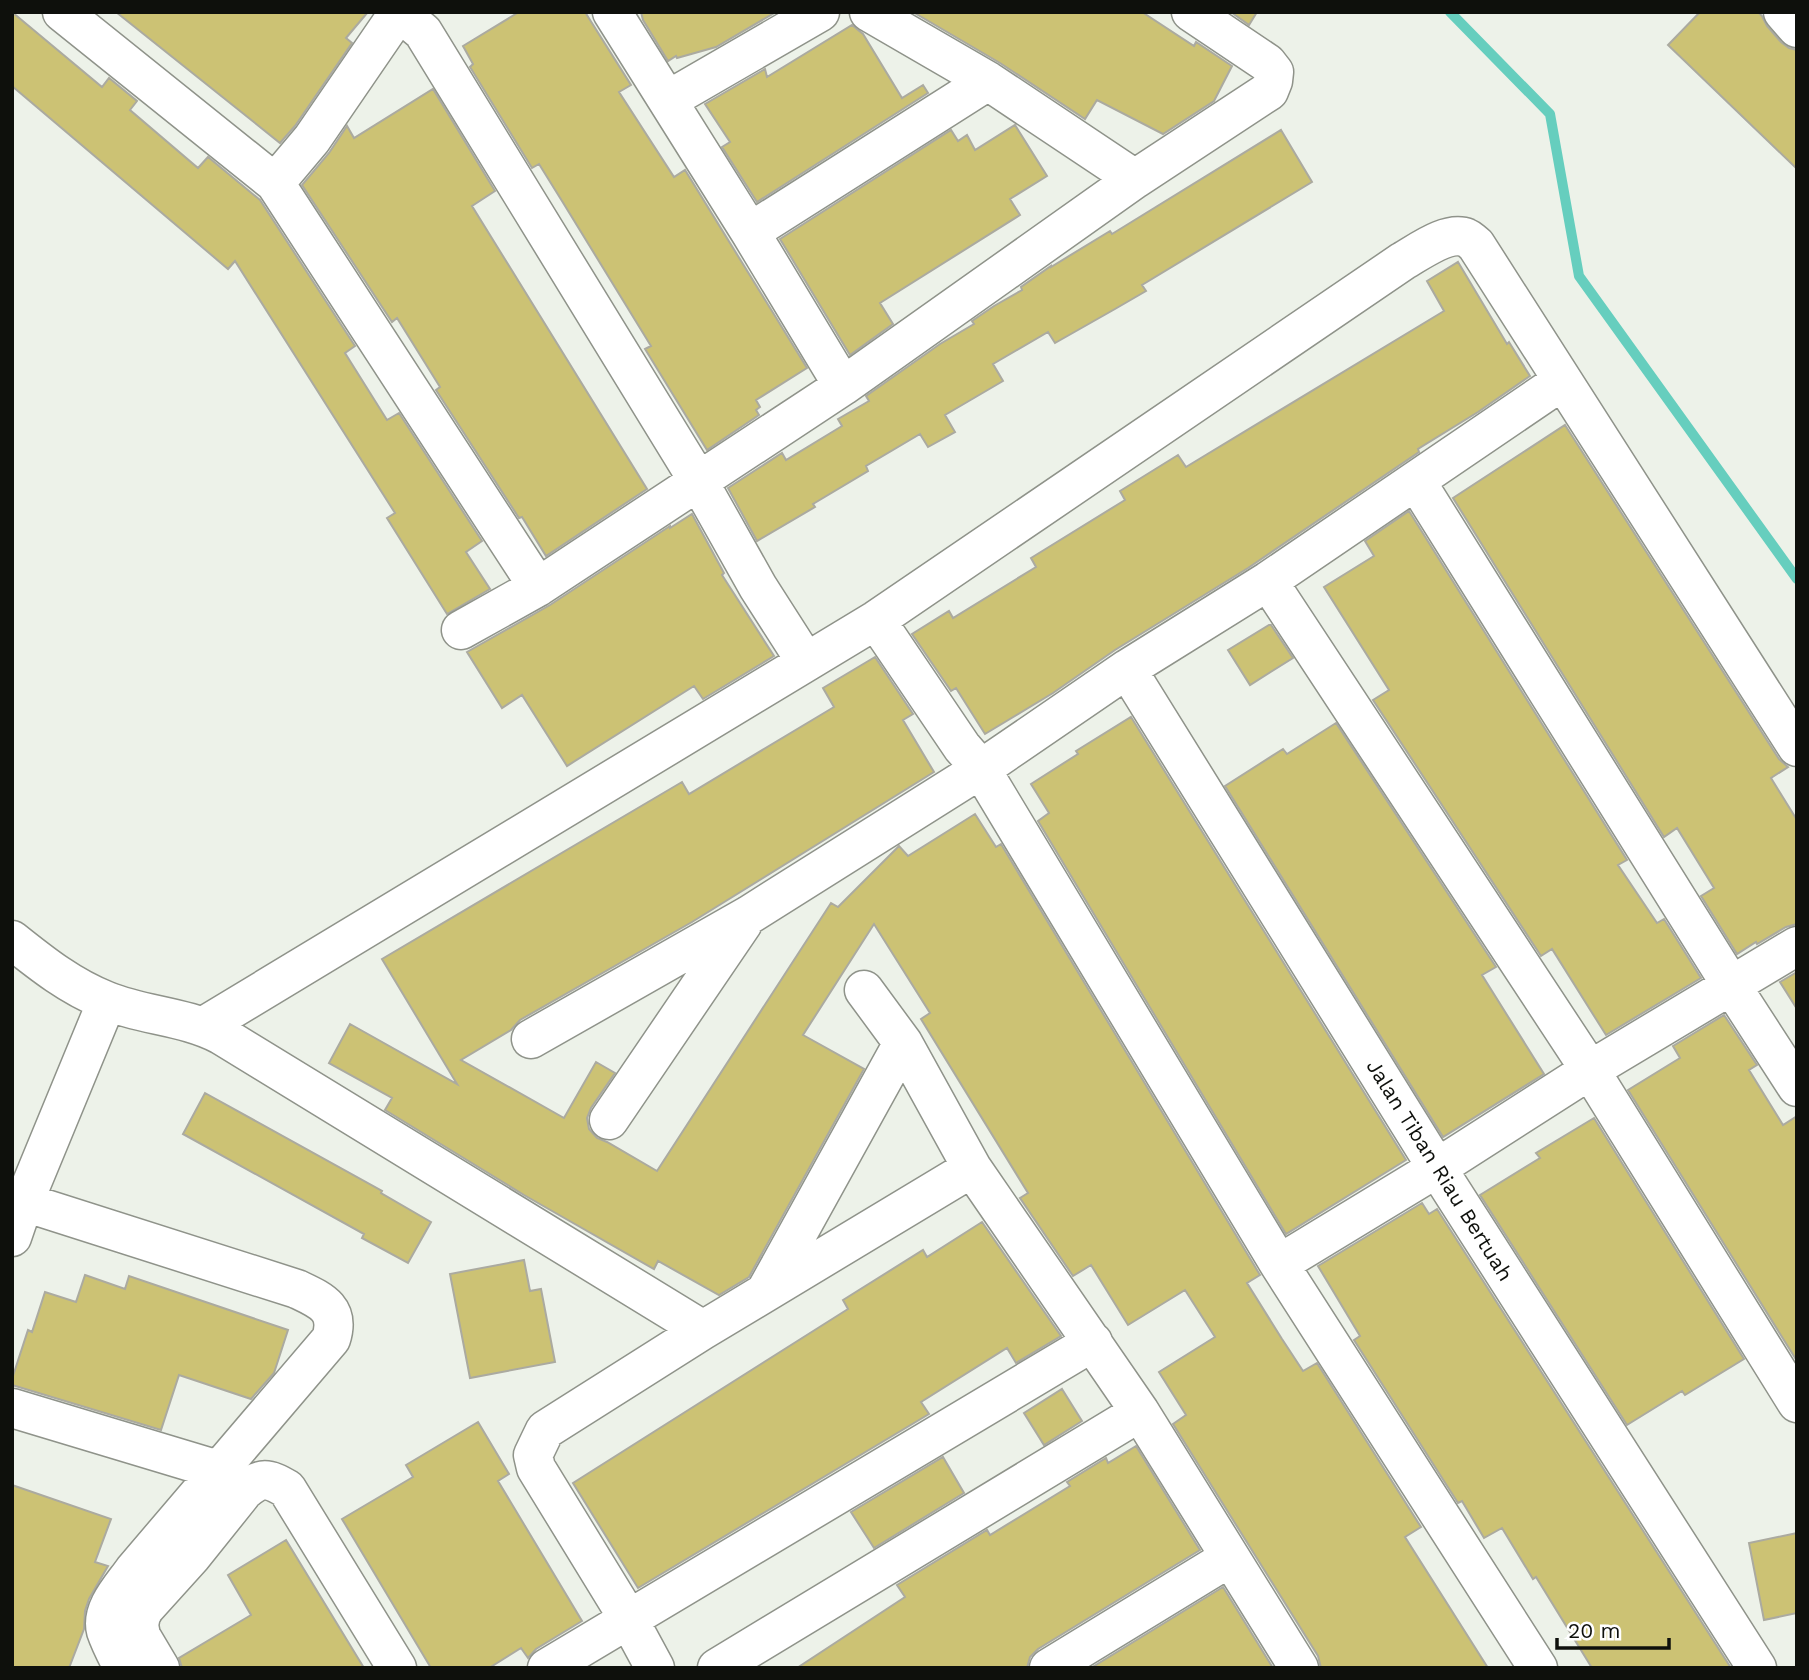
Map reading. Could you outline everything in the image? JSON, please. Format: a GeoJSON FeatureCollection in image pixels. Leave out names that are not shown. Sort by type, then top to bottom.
{"type":"FeatureCollection","features":[{"type":"Feature","properties":{"kind":"street"},"geometry":{"type":"LineString","coordinates":[[62,12],[275,183],[538,587]]}},
{"type":"Feature","properties":{"kind":"street"},"geometry":{"type":"LineString","coordinates":[[612,12],[843,386]]}},
{"type":"Feature","properties":{"kind":"street"},"geometry":{"type":"LineString","coordinates":[[668,100],[820,12]]}},
{"type":"Feature","properties":{"kind":"street"},"geometry":{"type":"LineString","coordinates":[[869,12],[988,81],[1135,179]]}},
{"type":"Feature","properties":{"kind":"street"},"geometry":{"type":"LineString","coordinates":[[461,630],[538,587],[843,386],[1135,179],[1269,91],[1273,72],[1267,64],[1191,12]]}},
{"type":"Feature","properties":{"kind":"street"},"geometry":{"type":"LineString","coordinates":[[1783,12],[1797,27]]}},
{"type":"Feature","properties":{"kind":"street"},"geometry":{"type":"LineString","coordinates":[[275,183],[417,17],[698,482],[758,587],[806,662]]}},
{"type":"Feature","properties":{"kind":"street"},"geometry":{"type":"LineString","coordinates":[[750,232],[988,81]]}},
{"type":"Feature","properties":{"kind":"street"},"geometry":{"type":"LineString","coordinates":[[204,1026],[876,620],[1404,261],[1446,237],[1467,238],[1476,244],[1797,747]]}},
{"type":"Feature","properties":{"kind":"street"},"geometry":{"type":"LineString","coordinates":[[531,1039],[749,915],[981,769],[1127,668],[1268,581],[1562,382]]}},
{"type":"Feature","properties":{"kind":"street"},"geometry":{"type":"LineString","coordinates":[[1416,481],[1797,1087]]}},
{"type":"Feature","properties":{"kind":"street"},"geometry":{"type":"LineString","coordinates":[[1268,581],[1590,1070],[1797,1403]]}},
{"type":"Feature","properties":{"kind":"street"},"geometry":{"type":"LineString","coordinates":[[876,620],[962,747],[981,769],[1279,1264],[1538,1668]]}},
{"type":"Feature","properties":{"kind":"street","name":"Jalan Tiban Riau Bertuah"},"geometry":{"type":"LineString","coordinates":[[1127,668],[1437,1168],[1757,1668]]}},
{"type":"Feature","properties":{"kind":"street"},"geometry":{"type":"LineString","coordinates":[[608,1119],[749,915]]}},
{"type":"Feature","properties":{"kind":"street"},"geometry":{"type":"LineString","coordinates":[[12,940],[57,976],[107,1002],[204,1026],[703,1330]]}},
{"type":"Feature","properties":{"kind":"street"},"geometry":{"type":"LineString","coordinates":[[1279,1264],[1437,1168],[1590,1070],[1797,946]]}},
{"type":"Feature","properties":{"kind":"street"},"geometry":{"type":"LineString","coordinates":[[864,990],[903,1043],[972,1168],[1140,1412],[1299,1668]]}},
{"type":"Feature","properties":{"kind":"street"},"geometry":{"type":"LineString","coordinates":[[107,1002],[18,1219],[297,1289],[321,1300],[329,1309],[334,1329],[331,1339],[134,1570],[107,1614],[105,1623],[123,1668]]}},
{"type":"Feature","properties":{"kind":"street"},"geometry":{"type":"LineString","coordinates":[[765,1292],[903,1043]]}},
{"type":"Feature","properties":{"kind":"street"},"geometry":{"type":"LineString","coordinates":[[655,1668],[628,1618],[536,1468],[533,1455],[545,1430],[703,1330],[972,1168]]}},
{"type":"Feature","properties":{"kind":"street"},"geometry":{"type":"LineString","coordinates":[[547,1668],[1093,1342]]}},
{"type":"Feature","properties":{"kind":"street"},"geometry":{"type":"LineString","coordinates":[[12,1408],[218,1470]]}},
{"type":"Feature","properties":{"kind":"street"},"geometry":{"type":"LineString","coordinates":[[717,1668],[1140,1412]]}},
{"type":"Feature","properties":{"kind":"street"},"geometry":{"type":"LineString","coordinates":[[160,1668],[141,1636],[139,1625],[145,1608],[192,1556],[244,1491],[253,1483],[264,1479],[287,1489],[397,1668]]}},
{"type":"Feature","properties":{"kind":"street"},"geometry":{"type":"LineString","coordinates":[[1049,1668],[1229,1558]]}},
{"type":"Feature","properties":{"kind":"building"},"geometry":{"type":"Polygon","coordinates":[[[12,12],[102,87],[109,78],[137,101],[130,110],[198,168],[208,157],[260,200],[355,346],[345,353],[387,420],[399,413],[482,541],[466,552],[490,589],[447,614],[387,518],[395,513],[235,261],[228,269],[12,86],[12,12]]]}},
{"type":"Feature","properties":{"kind":"building"},"geometry":{"type":"Polygon","coordinates":[[[116,12],[368,12],[346,38],[352,43],[295,126],[280,143],[116,12]]]}},
{"type":"Feature","properties":{"kind":"building"},"geometry":{"type":"Polygon","coordinates":[[[519,12],[585,12],[631,85],[619,92],[674,177],[685,170],[807,368],[756,400],[760,407],[756,410],[759,415],[707,450],[645,349],[651,346],[562,201],[539,164],[532,168],[470,67],[473,64],[463,46],[519,12]]]}},
{"type":"Feature","properties":{"kind":"building"},"geometry":{"type":"Polygon","coordinates":[[[641,12],[776,12],[716,47],[677,58],[676,56],[668,61],[643,20],[641,12]]]}},
{"type":"Feature","properties":{"kind":"building"},"geometry":{"type":"Polygon","coordinates":[[[913,12],[1142,12],[1194,46],[1196,42],[1232,66],[1214,101],[1163,134],[1097,100],[1085,119],[1000,63],[913,12]]]}},
{"type":"Feature","properties":{"kind":"building"},"geometry":{"type":"Polygon","coordinates":[[[1231,12],[1257,12],[1249,25],[1231,12]]]}},
{"type":"Feature","properties":{"kind":"building"},"geometry":{"type":"Polygon","coordinates":[[[1700,12],[1758,12],[1781,42],[1797,50],[1797,169],[1668,45],[1700,12]]]}},
{"type":"Feature","properties":{"kind":"building"},"geometry":{"type":"Polygon","coordinates":[[[852,25],[863,34],[902,98],[923,85],[928,93],[757,202],[722,147],[730,142],[705,104],[765,69],[767,77],[852,25]]]}},
{"type":"Feature","properties":{"kind":"building"},"geometry":{"type":"Polygon","coordinates":[[[433,89],[495,191],[472,206],[647,489],[546,556],[436,390],[440,387],[397,318],[392,322],[302,185],[347,126],[354,138],[433,89]]]}},
{"type":"Feature","properties":{"kind":"building"},"geometry":{"type":"Polygon","coordinates":[[[1015,125],[1047,176],[1010,199],[1020,215],[880,303],[893,324],[850,355],[780,239],[951,130],[958,141],[967,135],[975,150],[1015,125]]]}},
{"type":"Feature","properties":{"kind":"building"},"geometry":{"type":"Polygon","coordinates":[[[1281,130],[1312,182],[1142,285],[1146,291],[1115,309],[1055,343],[1048,332],[993,364],[1003,381],[945,415],[955,432],[928,447],[920,434],[866,466],[868,471],[813,504],[815,507],[757,541],[728,488],[782,453],[786,460],[842,426],[838,419],[869,401],[866,396],[940,344],[974,324],[972,321],[1022,290],[1021,287],[1051,266],[1110,231],[1112,234],[1281,130]]]}},
{"type":"Feature","properties":{"kind":"building"},"geometry":{"type":"Polygon","coordinates":[[[1458,262],[1507,344],[1509,342],[1530,376],[1418,449],[1419,452],[1248,568],[985,734],[956,688],[951,691],[912,634],[949,611],[953,618],[1036,567],[1031,558],[1125,500],[1120,491],[1178,455],[1186,467],[1444,311],[1427,281],[1458,262]]]}},
{"type":"Feature","properties":{"kind":"building"},"geometry":{"type":"Polygon","coordinates":[[[1565,425],[1779,759],[1788,767],[1771,778],[1797,820],[1797,924],[1786,927],[1757,944],[1756,942],[1737,954],[1701,896],[1714,888],[1677,828],[1664,837],[1453,498],[1565,425]]]}},
{"type":"Feature","properties":{"kind":"building"},"geometry":{"type":"Polygon","coordinates":[[[1409,511],[1627,860],[1618,865],[1657,923],[1664,919],[1701,978],[1606,1035],[1552,949],[1541,956],[1373,700],[1389,690],[1324,587],[1374,556],[1365,541],[1409,511]]]}},
{"type":"Feature","properties":{"kind":"building"},"geometry":{"type":"Polygon","coordinates":[[[692,514],[724,573],[722,575],[774,656],[703,699],[694,686],[567,766],[522,695],[502,708],[467,652],[550,605],[692,514]]]}},
{"type":"Feature","properties":{"kind":"building"},"geometry":{"type":"Polygon","coordinates":[[[1269,625],[1293,658],[1250,685],[1228,650],[1269,625]]]}},
{"type":"Feature","properties":{"kind":"building"},"geometry":{"type":"Polygon","coordinates":[[[875,657],[913,714],[903,720],[934,772],[692,922],[520,1020],[511,1030],[461,1060],[564,1118],[596,1062],[615,1073],[591,1108],[587,1118],[589,1129],[597,1138],[657,1171],[831,903],[838,907],[899,846],[908,856],[975,814],[996,847],[1001,844],[1260,1275],[1247,1283],[1282,1339],[1303,1371],[1317,1363],[1421,1527],[1405,1537],[1488,1668],[1321,1668],[1318,1656],[1173,1424],[1186,1415],[1159,1372],[1215,1337],[1185,1290],[1128,1325],[1091,1265],[1073,1276],[1020,1198],[1028,1193],[921,1019],[930,1013],[874,924],[803,1035],[864,1069],[749,1277],[719,1295],[658,1261],[654,1269],[524,1195],[385,1110],[392,1098],[329,1063],[350,1024],[457,1084],[382,959],[682,782],[689,794],[834,707],[823,688],[875,657]]]}},
{"type":"Feature","properties":{"kind":"building"},"geometry":{"type":"Polygon","coordinates":[[[1131,717],[1406,1160],[1286,1234],[1038,821],[1049,813],[1031,784],[1078,754],[1076,751],[1131,717]]]}},
{"type":"Feature","properties":{"kind":"building"},"geometry":{"type":"Polygon","coordinates":[[[1336,723],[1496,967],[1482,975],[1544,1074],[1443,1137],[1225,786],[1283,749],[1287,754],[1336,723]]]}},
{"type":"Feature","properties":{"kind":"building"},"geometry":{"type":"Polygon","coordinates":[[[1797,972],[1797,1009],[1780,982],[1797,972]]]}},
{"type":"Feature","properties":{"kind":"building"},"geometry":{"type":"Polygon","coordinates":[[[1724,1015],[1757,1065],[1749,1070],[1783,1125],[1797,1116],[1797,1361],[1628,1090],[1680,1058],[1673,1046],[1724,1015]]]}},
{"type":"Feature","properties":{"kind":"building"},"geometry":{"type":"Polygon","coordinates":[[[205,1093],[382,1191],[381,1193],[431,1222],[408,1263],[362,1238],[364,1234],[183,1134],[205,1093]]]}},
{"type":"Feature","properties":{"kind":"building"},"geometry":{"type":"Polygon","coordinates":[[[1594,1118],[1744,1359],[1685,1395],[1682,1391],[1627,1425],[1480,1195],[1540,1158],[1536,1153],[1594,1118]]]}},
{"type":"Feature","properties":{"kind":"building"},"geometry":{"type":"Polygon","coordinates":[[[1422,1203],[1429,1214],[1437,1209],[1731,1668],[1592,1668],[1536,1577],[1533,1579],[1502,1528],[1484,1538],[1462,1501],[1458,1503],[1354,1340],[1360,1336],[1318,1266],[1422,1203]]]}},
{"type":"Feature","properties":{"kind":"building"},"geometry":{"type":"Polygon","coordinates":[[[982,1222],[1061,1336],[1016,1363],[1007,1348],[921,1402],[929,1414],[638,1588],[573,1483],[848,1309],[843,1300],[923,1250],[927,1257],[982,1222]]]}},
{"type":"Feature","properties":{"kind":"building"},"geometry":{"type":"Polygon","coordinates":[[[524,1260],[530,1291],[541,1289],[555,1362],[470,1378],[450,1274],[524,1260]]]}},
{"type":"Feature","properties":{"kind":"building"},"geometry":{"type":"Polygon","coordinates":[[[85,1275],[125,1289],[129,1276],[288,1330],[274,1373],[251,1399],[179,1375],[161,1430],[12,1385],[28,1330],[32,1332],[45,1292],[76,1302],[85,1275]]]}},
{"type":"Feature","properties":{"kind":"building"},"geometry":{"type":"Polygon","coordinates":[[[1062,1389],[1082,1421],[1044,1445],[1024,1413],[1062,1389]]]}},
{"type":"Feature","properties":{"kind":"building"},"geometry":{"type":"Polygon","coordinates":[[[478,1422],[509,1474],[498,1481],[582,1621],[536,1649],[528,1658],[521,1648],[489,1668],[431,1668],[342,1519],[413,1477],[406,1465],[478,1422]]]}},
{"type":"Feature","properties":{"kind":"building"},"geometry":{"type":"Polygon","coordinates":[[[1136,1446],[1200,1550],[1038,1649],[1030,1657],[1027,1668],[797,1668],[905,1597],[897,1585],[987,1530],[990,1535],[1070,1486],[1067,1482],[1106,1458],[1108,1463],[1136,1446]]]}},
{"type":"Feature","properties":{"kind":"building"},"geometry":{"type":"Polygon","coordinates":[[[943,1457],[964,1493],[874,1548],[851,1512],[943,1457]]]}},
{"type":"Feature","properties":{"kind":"building"},"geometry":{"type":"Polygon","coordinates":[[[12,1485],[111,1519],[95,1562],[108,1566],[89,1599],[84,1629],[69,1668],[12,1668],[12,1485]]]}},
{"type":"Feature","properties":{"kind":"building"},"geometry":{"type":"Polygon","coordinates":[[[1797,1533],[1797,1613],[1764,1620],[1749,1543],[1797,1533]]]}},
{"type":"Feature","properties":{"kind":"building"},"geometry":{"type":"Polygon","coordinates":[[[286,1540],[364,1668],[182,1668],[179,1658],[251,1615],[228,1575],[286,1540]]]}},
{"type":"Feature","properties":{"kind":"building"},"geometry":{"type":"Polygon","coordinates":[[[1223,1587],[1273,1668],[1091,1668],[1223,1587]]]}},
{"type":"Feature","properties":{"kind":"waterway"},"geometry":{"type":"LineString","coordinates":[[1450,12],[1550,114],[1579,276],[1797,579]]}}]}
